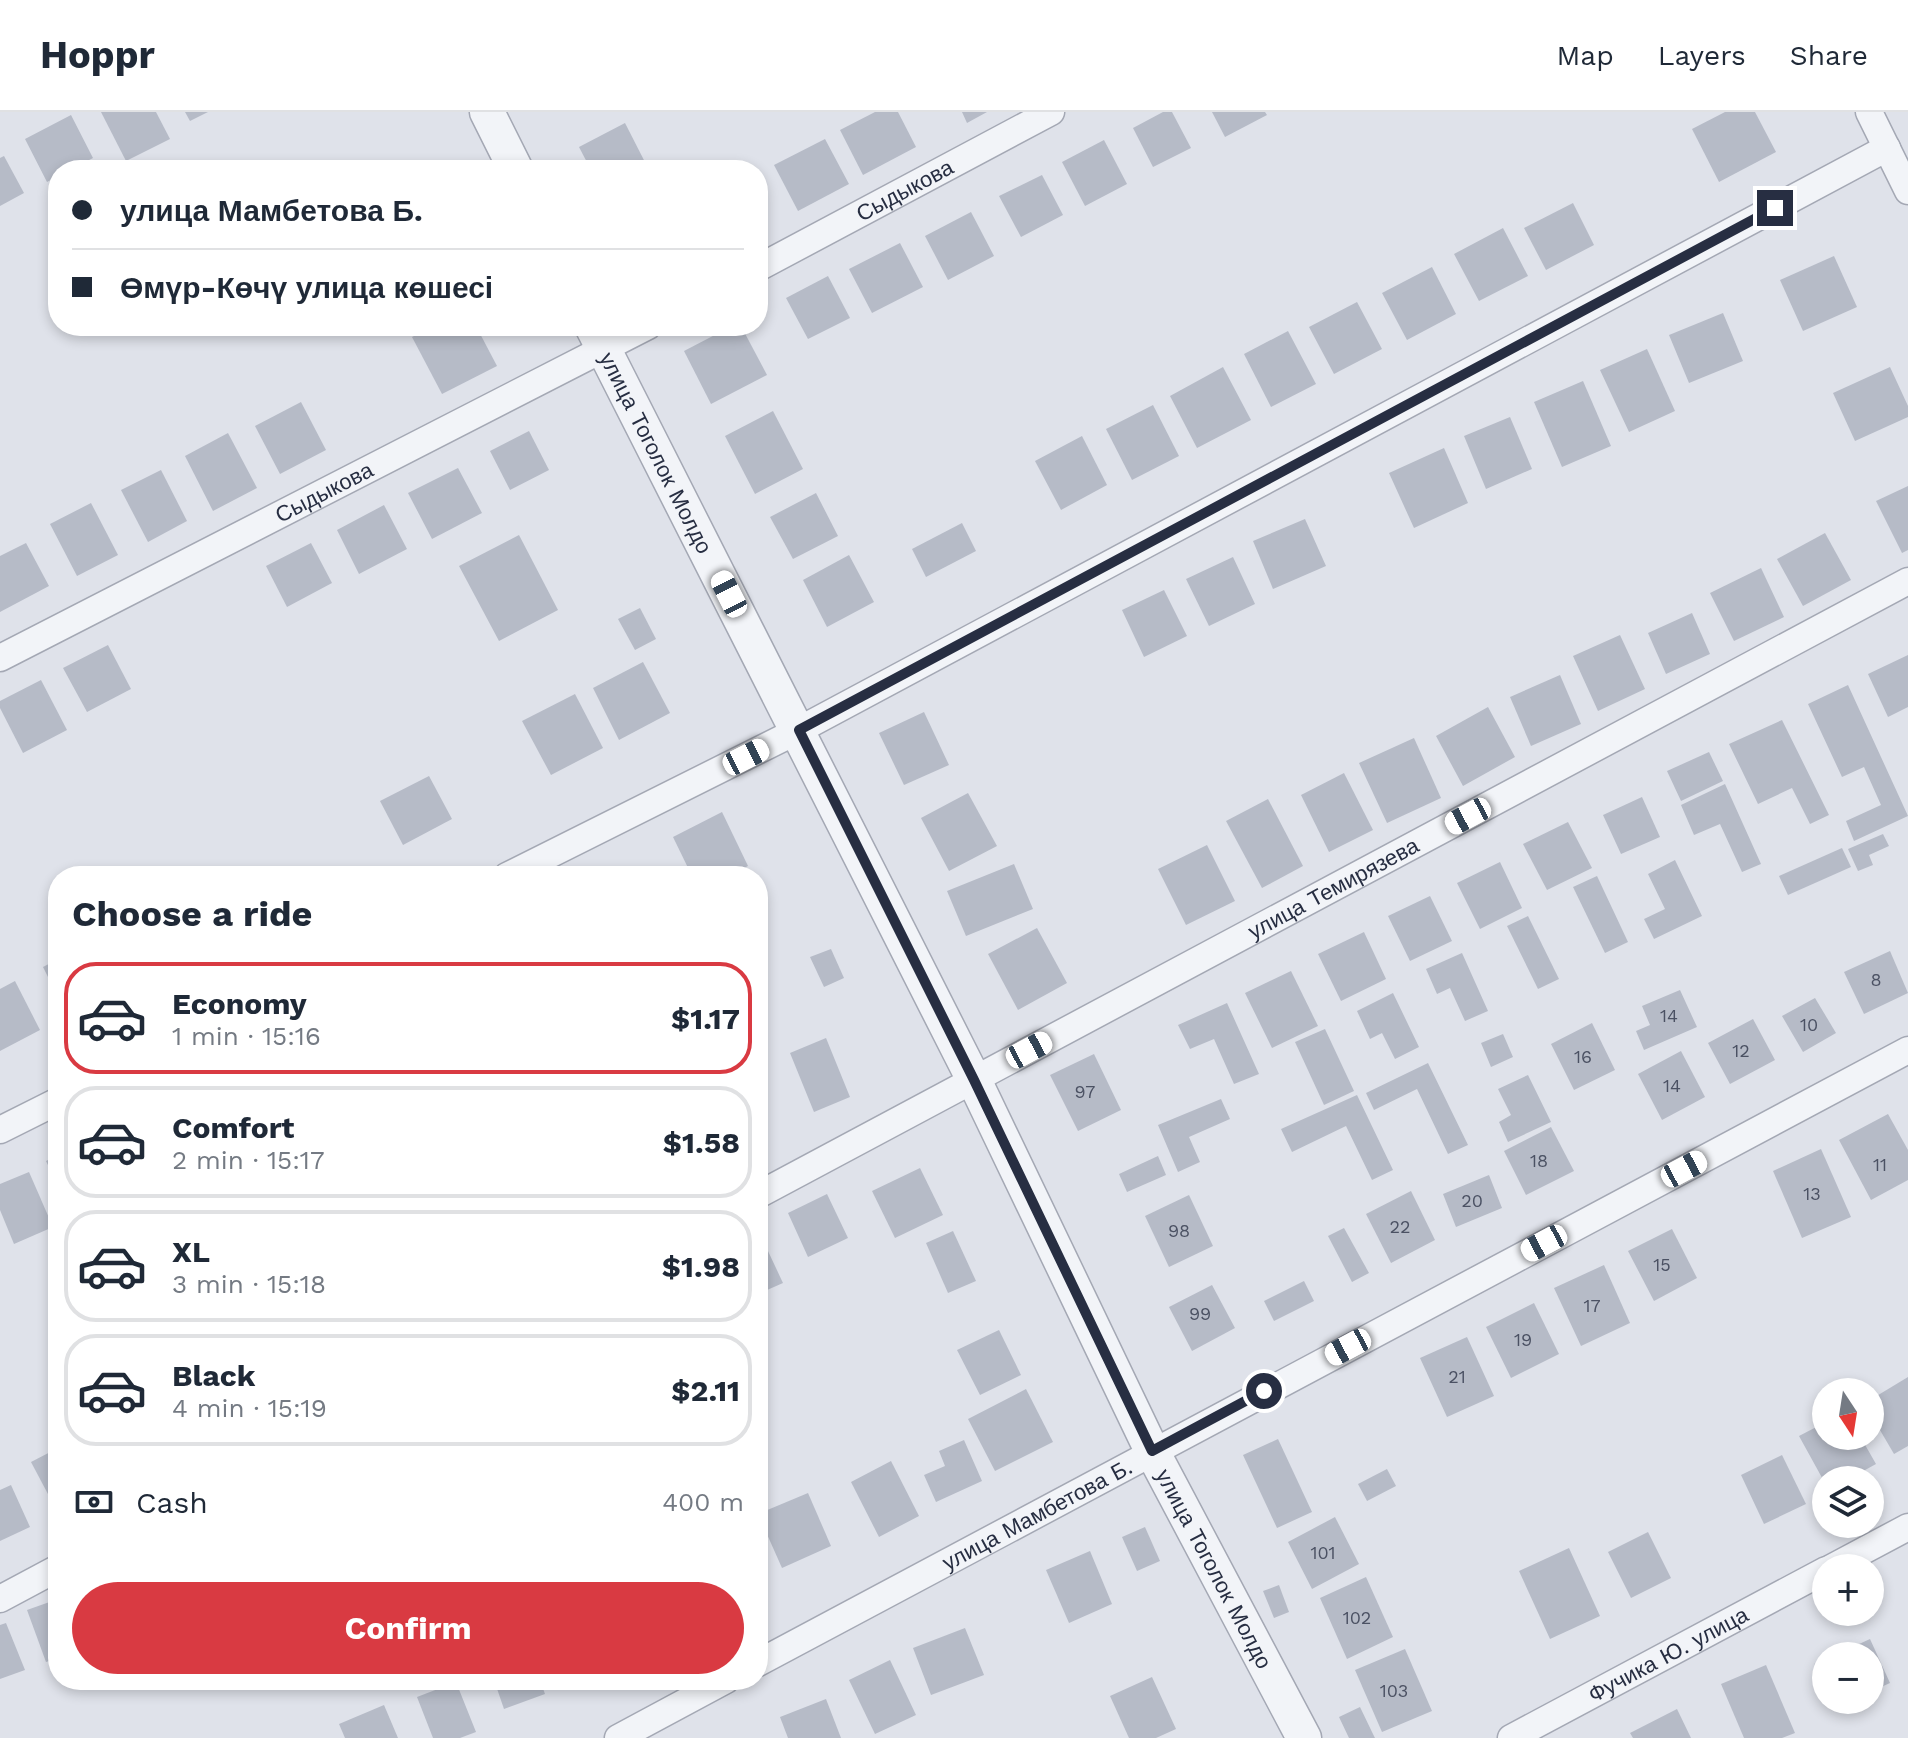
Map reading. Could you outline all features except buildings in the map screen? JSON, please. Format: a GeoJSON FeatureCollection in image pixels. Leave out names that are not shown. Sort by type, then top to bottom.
{"type":"FeatureCollection","features":[{"type":"Feature","properties":{"kind":"street"},"geometry":{"type":"LineString","coordinates":[[487,112],[511,160]]}},
{"type":"Feature","properties":{"kind":"street","name":"Сыдыкова"},"geometry":{"type":"LineString","coordinates":[[768,263],[1051,112]]}},
{"type":"Feature","properties":{"kind":"street"},"geometry":{"type":"LineString","coordinates":[[1869,112],[1908,191]]}},
{"type":"Feature","properties":{"kind":"street"},"geometry":{"type":"LineString","coordinates":[[527,866],[799,730],[1887,148]]}},
{"type":"Feature","properties":{"kind":"street","name":"Сыдыкова"},"geometry":{"type":"LineString","coordinates":[[0,658],[598,338]]}},
{"type":"Feature","properties":{"kind":"street","name":"улица Тоголок Молдо"},"geometry":{"type":"LineString","coordinates":[[598,338],[974,1080],[1152,1451],[1304,1738]]}},
{"type":"Feature","properties":{"kind":"street","name":"улица Темирязева"},"geometry":{"type":"LineString","coordinates":[[768,1190],[1908,581]]}},
{"type":"Feature","properties":{"kind":"street","name":"улица Мамбетова Б."},"geometry":{"type":"LineString","coordinates":[[768,1658],[1908,1050]]}},
{"type":"Feature","properties":{"kind":"street"},"geometry":{"type":"LineString","coordinates":[[0,1130],[48,1106]]}},
{"type":"Feature","properties":{"kind":"street","name":"Фучика Ю. улица"},"geometry":{"type":"LineString","coordinates":[[1857,1554],[1908,1527]]}},
{"type":"Feature","properties":{"kind":"street"},"geometry":{"type":"LineString","coordinates":[[0,1599],[48,1573]]}},
{"type":"Feature","properties":{"kind":"street","name":"Фучика Ю. улица"},"geometry":{"type":"LineString","coordinates":[[1511,1738],[1812,1578]]}},
{"type":"Feature","properties":{"kind":"street"},"geometry":{"type":"LineString","coordinates":[[618,1738],[707,1690]]}},
{"type":"Feature","properties":{"kind":"route"},"geometry":{"type":"LineString","coordinates":[[1264,1391],[1152,1451],[974,1080],[799,730],[1775,208]]}}]}
